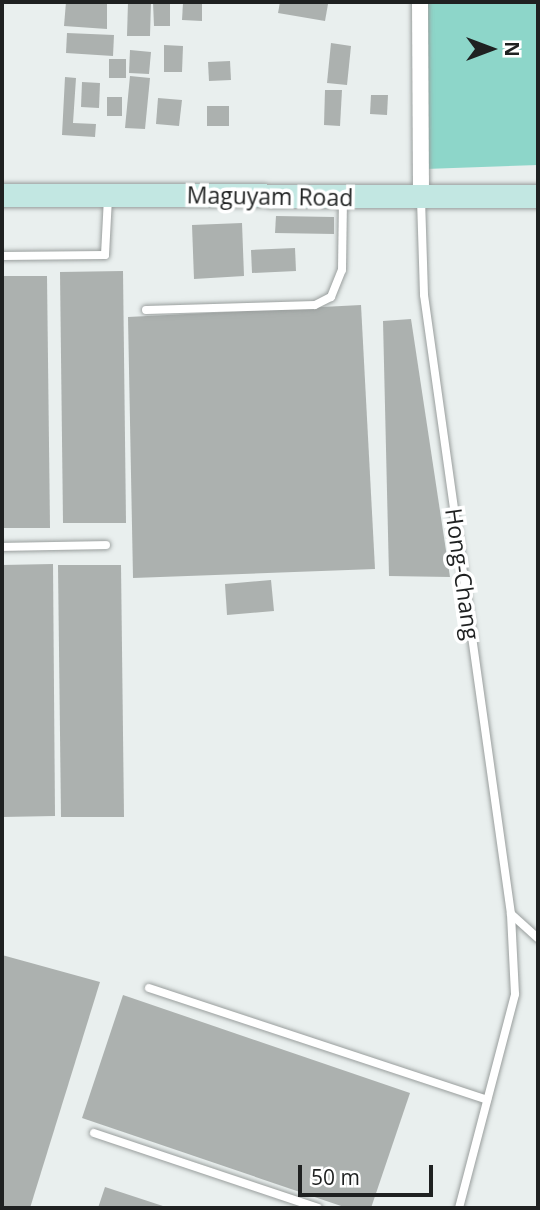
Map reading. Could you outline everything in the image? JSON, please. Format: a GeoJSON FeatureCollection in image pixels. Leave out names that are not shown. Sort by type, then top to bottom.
{"type":"FeatureCollection","features":[{"type":"Feature","properties":{"kind":"main road","name":"Maguyam Road"},"geometry":{"type":"LineString","coordinates":[[2,195],[421,198],[538,196]]}},
{"type":"Feature","properties":{"kind":"street"},"geometry":{"type":"LineString","coordinates":[[420,2],[421,198]]}},
{"type":"Feature","properties":{"kind":"lane"},"geometry":{"type":"LineString","coordinates":[[2,256],[105,255],[108,194]]}},
{"type":"Feature","properties":{"kind":"lane"},"geometry":{"type":"LineString","coordinates":[[146,310],[315,305],[331,297],[342,270],[343,197]]}},
{"type":"Feature","properties":{"kind":"lane","name":"Hong-Chang"},"geometry":{"type":"LineString","coordinates":[[421,198],[424,295],[511,914],[515,993],[459,1208]]}},
{"type":"Feature","properties":{"kind":"lane"},"geometry":{"type":"LineString","coordinates":[[2,547],[106,545]]}},
{"type":"Feature","properties":{"kind":"lane"},"geometry":{"type":"LineString","coordinates":[[511,914],[538,937]]}},
{"type":"Feature","properties":{"kind":"lane"},"geometry":{"type":"LineString","coordinates":[[149,988],[487,1100]]}},
{"type":"Feature","properties":{"kind":"lane"},"geometry":{"type":"LineString","coordinates":[[94,1133],[318,1208]]}},
{"type":"Feature","properties":{"kind":"green space"},"geometry":{"type":"Polygon","coordinates":[[[425,2],[538,2],[538,165],[425,169],[425,2]]]}},
{"type":"Feature","properties":{"kind":"building"},"geometry":{"type":"Polygon","coordinates":[[[66,2],[107,3],[107,29],[64,26],[66,2]]]}},
{"type":"Feature","properties":{"kind":"building"},"geometry":{"type":"Polygon","coordinates":[[[128,2],[151,2],[150,36],[127,36],[128,2]]]}},
{"type":"Feature","properties":{"kind":"building"},"geometry":{"type":"Polygon","coordinates":[[[153,2],[170,2],[170,26],[154,26],[153,2]]]}},
{"type":"Feature","properties":{"kind":"building"},"geometry":{"type":"Polygon","coordinates":[[[280,2],[328,4],[325,21],[278,13],[280,2]]]}},
{"type":"Feature","properties":{"kind":"building"},"geometry":{"type":"Polygon","coordinates":[[[183,3],[202,4],[202,21],[182,20],[183,3]]]}},
{"type":"Feature","properties":{"kind":"building"},"geometry":{"type":"Polygon","coordinates":[[[67,33],[114,35],[113,56],[66,53],[67,33]]]}},
{"type":"Feature","properties":{"kind":"building"},"geometry":{"type":"Polygon","coordinates":[[[331,43],[351,46],[347,85],[327,83],[331,43]]]}},
{"type":"Feature","properties":{"kind":"building"},"geometry":{"type":"Polygon","coordinates":[[[164,45],[183,46],[182,72],[164,72],[164,45]]]}},
{"type":"Feature","properties":{"kind":"building"},"geometry":{"type":"Polygon","coordinates":[[[130,50],[151,52],[149,74],[129,73],[130,50]]]}},
{"type":"Feature","properties":{"kind":"building"},"geometry":{"type":"Polygon","coordinates":[[[109,59],[126,59],[126,78],[109,78],[109,59]]]}},
{"type":"Feature","properties":{"kind":"building"},"geometry":{"type":"Polygon","coordinates":[[[230,61],[231,80],[209,81],[208,62],[230,61]]]}},
{"type":"Feature","properties":{"kind":"building"},"geometry":{"type":"Polygon","coordinates":[[[130,76],[150,78],[145,129],[125,128],[130,76]]]}},
{"type":"Feature","properties":{"kind":"building"},"geometry":{"type":"Polygon","coordinates":[[[65,77],[76,78],[73,123],[96,124],[95,137],[62,135],[65,77]]]}},
{"type":"Feature","properties":{"kind":"building"},"geometry":{"type":"Polygon","coordinates":[[[82,82],[100,83],[99,108],[81,107],[82,82]]]}},
{"type":"Feature","properties":{"kind":"building"},"geometry":{"type":"Polygon","coordinates":[[[325,90],[342,90],[340,126],[324,125],[325,90]]]}},
{"type":"Feature","properties":{"kind":"building"},"geometry":{"type":"Polygon","coordinates":[[[371,95],[388,95],[387,115],[370,114],[371,95]]]}},
{"type":"Feature","properties":{"kind":"building"},"geometry":{"type":"Polygon","coordinates":[[[107,97],[122,97],[122,116],[107,116],[107,97]]]}},
{"type":"Feature","properties":{"kind":"building"},"geometry":{"type":"Polygon","coordinates":[[[158,98],[182,100],[179,126],[156,124],[158,98]]]}},
{"type":"Feature","properties":{"kind":"building"},"geometry":{"type":"Polygon","coordinates":[[[207,106],[229,106],[229,126],[207,126],[207,106]]]}},
{"type":"Feature","properties":{"kind":"building"},"geometry":{"type":"Polygon","coordinates":[[[276,216],[334,217],[334,234],[275,233],[276,216]]]}},
{"type":"Feature","properties":{"kind":"building"},"geometry":{"type":"Polygon","coordinates":[[[242,223],[244,276],[194,279],[192,225],[242,223]]]}},
{"type":"Feature","properties":{"kind":"building"},"geometry":{"type":"Polygon","coordinates":[[[295,248],[296,271],[252,273],[251,250],[295,248]]]}},
{"type":"Feature","properties":{"kind":"building"},"geometry":{"type":"Polygon","coordinates":[[[123,271],[126,523],[63,523],[60,272],[123,271]]]}},
{"type":"Feature","properties":{"kind":"building"},"geometry":{"type":"Polygon","coordinates":[[[2,276],[47,276],[50,528],[2,528],[2,276]]]}},
{"type":"Feature","properties":{"kind":"building"},"geometry":{"type":"Polygon","coordinates":[[[361,305],[375,569],[133,578],[128,317],[361,305]]]}},
{"type":"Feature","properties":{"kind":"building"},"geometry":{"type":"Polygon","coordinates":[[[411,319],[450,577],[389,576],[383,321],[411,319]]]}},
{"type":"Feature","properties":{"kind":"building"},"geometry":{"type":"Polygon","coordinates":[[[53,564],[55,816],[2,817],[2,565],[53,564]]]}},
{"type":"Feature","properties":{"kind":"building"},"geometry":{"type":"Polygon","coordinates":[[[58,565],[121,565],[124,817],[61,817],[58,565]]]}},
{"type":"Feature","properties":{"kind":"building"},"geometry":{"type":"Polygon","coordinates":[[[271,580],[274,611],[227,615],[225,584],[271,580]]]}},
{"type":"Feature","properties":{"kind":"building"},"geometry":{"type":"Polygon","coordinates":[[[2,955],[100,982],[30,1208],[2,1208],[2,955]]]}},
{"type":"Feature","properties":{"kind":"building"},"geometry":{"type":"Polygon","coordinates":[[[123,995],[410,1093],[371,1208],[347,1208],[82,1118],[123,995]]]}},
{"type":"Feature","properties":{"kind":"building"},"geometry":{"type":"Polygon","coordinates":[[[105,1187],[169,1208],[98,1208],[105,1187]]]}}]}
